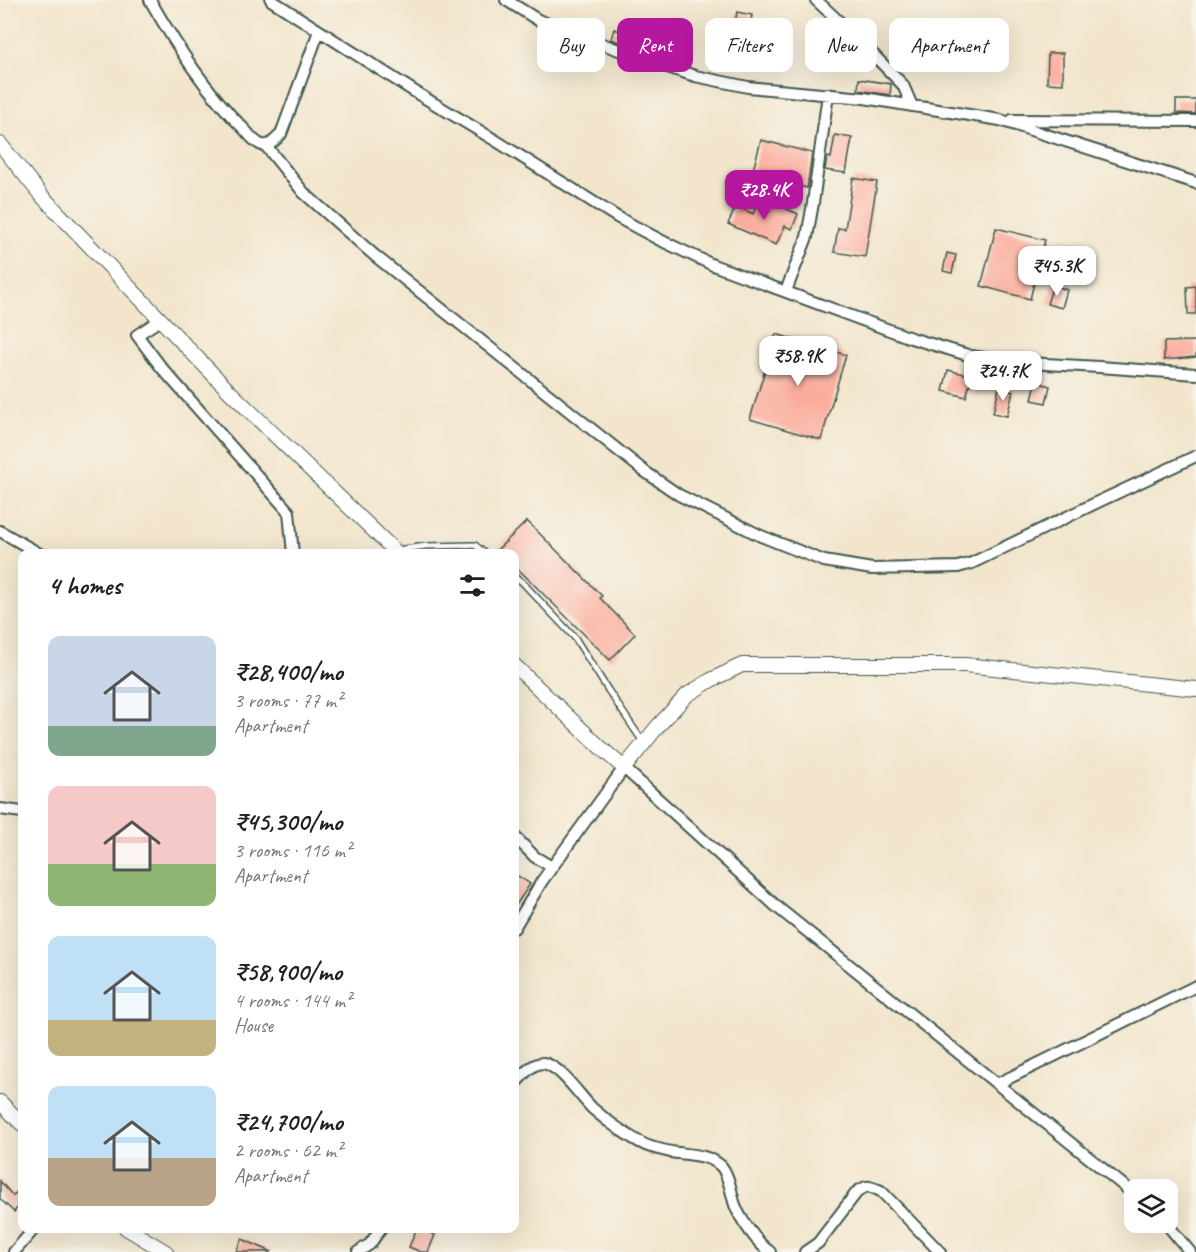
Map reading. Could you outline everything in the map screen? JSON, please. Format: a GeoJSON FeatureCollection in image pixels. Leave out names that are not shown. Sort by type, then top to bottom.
{"type":"FeatureCollection","features":[{"type":"Feature","properties":{"kind":"street"},"geometry":{"type":"LineString","coordinates":[[150,0],[201,80],[231,117],[258,144],[266,146],[304,193],[374,255],[644,471],[679,495],[761,536],[824,561],[872,569],[958,567],[972,563],[1196,456]]}},
{"type":"Feature","properties":{"kind":"street"},"geometry":{"type":"LineString","coordinates":[[271,0],[617,217],[713,265],[911,338],[971,356],[1009,362],[1196,374]]}},
{"type":"Feature","properties":{"kind":"street"},"geometry":{"type":"LineString","coordinates":[[506,0],[538,20],[695,76],[748,87],[864,98],[999,120],[1196,183]]}},
{"type":"Feature","properties":{"kind":"street"},"geometry":{"type":"LineString","coordinates":[[816,0],[903,85],[912,106]]}},
{"type":"Feature","properties":{"kind":"street"},"geometry":{"type":"LineString","coordinates":[[266,146],[275,141],[280,134],[319,31]]}},
{"type":"Feature","properties":{"kind":"street"},"geometry":{"type":"LineString","coordinates":[[786,291],[807,237],[828,94]]}},
{"type":"Feature","properties":{"kind":"street"},"geometry":{"type":"LineString","coordinates":[[999,120],[1196,121]]}},
{"type":"Feature","properties":{"kind":"street"},"geometry":{"type":"LineString","coordinates":[[0,144],[41,195],[160,320],[228,390],[393,549]]}},
{"type":"Feature","properties":{"kind":"street"},"geometry":{"type":"LineString","coordinates":[[160,320],[137,335],[161,368],[289,512],[293,549]]}},
{"type":"Feature","properties":{"kind":"street"},"geometry":{"type":"LineString","coordinates":[[0,531],[31,549]]}},
{"type":"Feature","properties":{"kind":"street"},"geometry":{"type":"LineString","coordinates":[[519,920],[542,881],[644,743],[687,695],[711,680],[742,666],[965,665],[1196,689]]}},
{"type":"Feature","properties":{"kind":"street"},"geometry":{"type":"LineString","coordinates":[[519,670],[600,747],[777,907],[1124,1186]]}},
{"type":"Feature","properties":{"kind":"street"},"geometry":{"type":"LineString","coordinates":[[0,809],[18,811]]}},
{"type":"Feature","properties":{"kind":"street"},"geometry":{"type":"LineString","coordinates":[[519,841],[535,857],[552,867]]}},
{"type":"Feature","properties":{"kind":"street"},"geometry":{"type":"LineString","coordinates":[[997,1084],[1196,986]]}},
{"type":"Feature","properties":{"kind":"street"},"geometry":{"type":"LineString","coordinates":[[519,1079],[531,1067],[544,1063],[565,1077],[593,1109],[619,1129],[647,1146],[676,1153],[695,1154],[722,1167],[736,1208],[751,1232],[770,1252]]}},
{"type":"Feature","properties":{"kind":"street"},"geometry":{"type":"LineString","coordinates":[[0,1102],[18,1120]]}},
{"type":"Feature","properties":{"kind":"street"},"geometry":{"type":"LineString","coordinates":[[806,1252],[818,1243],[857,1192],[865,1186],[881,1191],[940,1252]]}},
{"type":"Feature","properties":{"kind":"street"},"geometry":{"type":"LineString","coordinates":[[14,1252],[31,1233]]}},
{"type":"Feature","properties":{"kind":"street"},"geometry":{"type":"LineString","coordinates":[[134,1233],[166,1252]]}},
{"type":"Feature","properties":{"kind":"street"},"geometry":{"type":"LineString","coordinates":[[358,1252],[370,1244],[378,1233]]}},
{"type":"Feature","properties":{"kind":"street"},"geometry":{"type":"LineString","coordinates":[[1175,1233],[1190,1252]]}},
{"type":"Feature","properties":{"kind":"lane"},"geometry":{"type":"LineString","coordinates":[[411,549],[426,546],[475,545],[480,549]]}},
{"type":"Feature","properties":{"kind":"lane"},"geometry":{"type":"LineString","coordinates":[[519,580],[575,638],[644,743]]}},
{"type":"Feature","properties":{"kind":"building"},"geometry":{"type":"Polygon","coordinates":[[[737,12],[752,15],[751,18],[736,18],[737,12]]]}},
{"type":"Feature","properties":{"kind":"building"},"geometry":{"type":"Polygon","coordinates":[[[614,29],[617,30],[617,41],[611,39],[614,29]]]}},
{"type":"Feature","properties":{"kind":"building"},"geometry":{"type":"Polygon","coordinates":[[[1048,53],[1063,53],[1063,84],[1047,83],[1048,53]]]}},
{"type":"Feature","properties":{"kind":"building"},"geometry":{"type":"Polygon","coordinates":[[[859,79],[891,84],[890,95],[858,90],[859,79]]]}},
{"type":"Feature","properties":{"kind":"building"},"geometry":{"type":"Polygon","coordinates":[[[1176,100],[1196,100],[1196,114],[1176,113],[1176,100]]]}},
{"type":"Feature","properties":{"kind":"building"},"geometry":{"type":"Polygon","coordinates":[[[835,135],[852,138],[846,173],[825,170],[827,157],[831,158],[835,135]]]}},
{"type":"Feature","properties":{"kind":"building"},"geometry":{"type":"Polygon","coordinates":[[[761,140],[812,153],[807,188],[752,174],[761,140]]]}},
{"type":"Feature","properties":{"kind":"building"},"geometry":{"type":"Polygon","coordinates":[[[853,178],[877,182],[865,257],[834,252],[838,228],[845,229],[853,178]]]}},
{"type":"Feature","properties":{"kind":"building"},"geometry":{"type":"Polygon","coordinates":[[[760,197],[798,214],[792,229],[785,226],[776,245],[728,224],[736,206],[753,214],[760,197]]]}},
{"type":"Feature","properties":{"kind":"building"},"geometry":{"type":"Polygon","coordinates":[[[996,228],[1045,240],[1030,299],[981,286],[996,228]]]}},
{"type":"Feature","properties":{"kind":"building"},"geometry":{"type":"Polygon","coordinates":[[[947,253],[956,255],[952,273],[943,271],[947,253]]]}},
{"type":"Feature","properties":{"kind":"building"},"geometry":{"type":"Polygon","coordinates":[[[1053,285],[1067,290],[1062,308],[1047,304],[1053,285]]]}},
{"type":"Feature","properties":{"kind":"building"},"geometry":{"type":"Polygon","coordinates":[[[1196,286],[1196,314],[1188,314],[1187,287],[1196,286]]]}},
{"type":"Feature","properties":{"kind":"building"},"geometry":{"type":"Polygon","coordinates":[[[776,334],[846,355],[821,440],[750,419],[776,334]]]}},
{"type":"Feature","properties":{"kind":"building"},"geometry":{"type":"Polygon","coordinates":[[[1196,341],[1196,357],[1164,360],[1164,342],[1196,341]]]}},
{"type":"Feature","properties":{"kind":"building"},"geometry":{"type":"Polygon","coordinates":[[[948,370],[972,376],[966,397],[943,391],[948,370]]]}},
{"type":"Feature","properties":{"kind":"building"},"geometry":{"type":"Polygon","coordinates":[[[1036,382],[1050,386],[1046,403],[1032,400],[1036,382]]]}},
{"type":"Feature","properties":{"kind":"building"},"geometry":{"type":"Polygon","coordinates":[[[999,388],[1013,392],[1007,416],[993,413],[999,388]]]}},
{"type":"Feature","properties":{"kind":"building"},"geometry":{"type":"Polygon","coordinates":[[[527,521],[602,596],[600,598],[635,634],[610,660],[519,570],[519,549],[498,549],[527,521]]]}},
{"type":"Feature","properties":{"kind":"building"},"geometry":{"type":"Polygon","coordinates":[[[519,877],[530,884],[519,900],[519,877]]]}},
{"type":"Feature","properties":{"kind":"building"},"geometry":{"type":"Polygon","coordinates":[[[0,1181],[13,1196],[18,1190],[18,1208],[14,1212],[0,1199],[0,1181]]]}},
{"type":"Feature","properties":{"kind":"building"},"geometry":{"type":"Polygon","coordinates":[[[415,1233],[435,1235],[428,1252],[409,1247],[415,1233]]]}},
{"type":"Feature","properties":{"kind":"building"},"geometry":{"type":"Polygon","coordinates":[[[242,1239],[272,1252],[236,1252],[242,1239]]]}}]}
